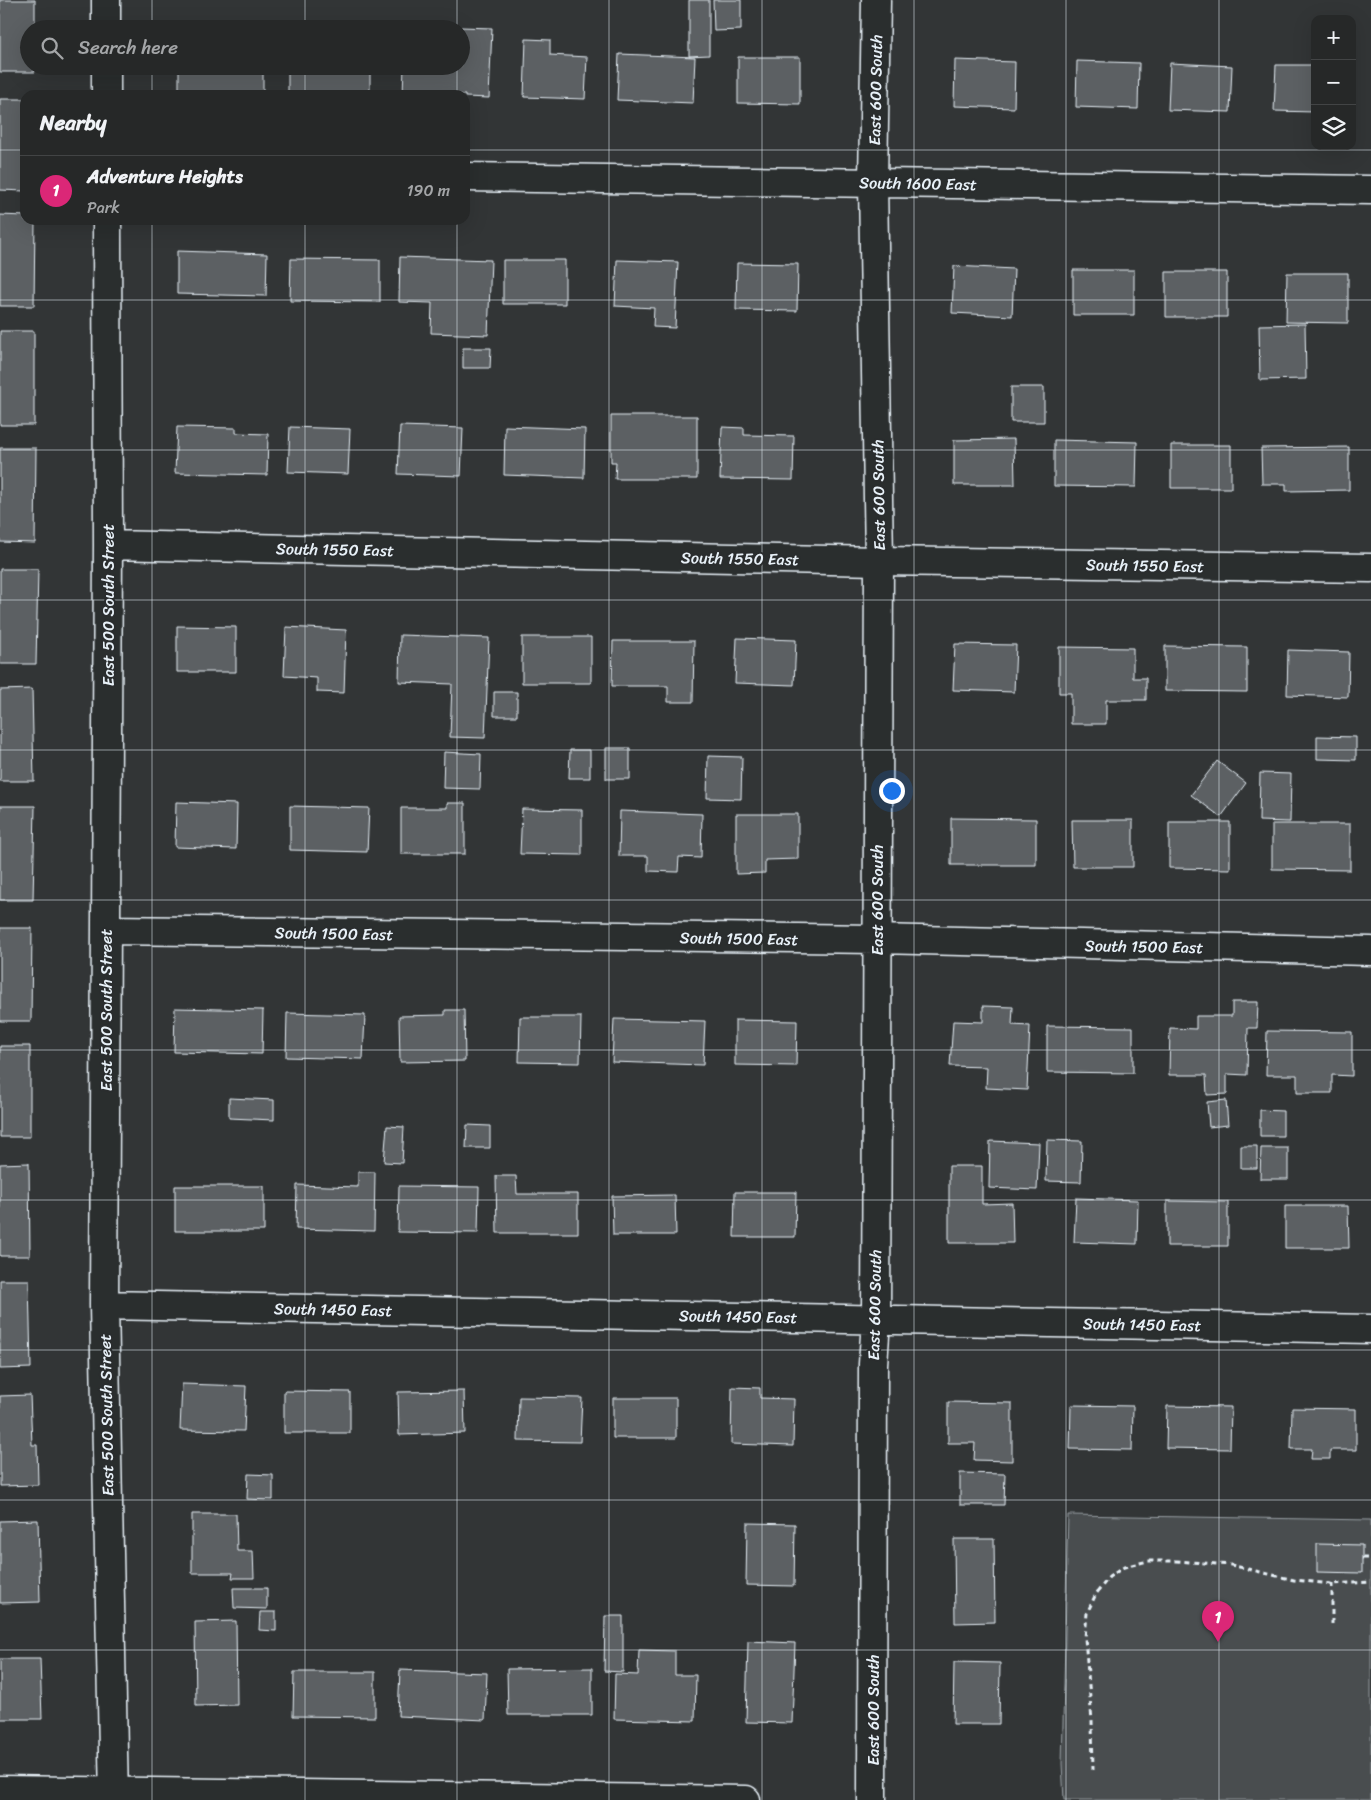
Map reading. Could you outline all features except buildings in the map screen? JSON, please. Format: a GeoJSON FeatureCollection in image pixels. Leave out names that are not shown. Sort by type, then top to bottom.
{"type":"FeatureCollection","features":[{"type":"Feature","properties":{"kind":"street"},"geometry":{"type":"LineString","coordinates":[[106,0],[106,20]]}},
{"type":"Feature","properties":{"kind":"street","name":"East 600 South"},"geometry":{"type":"LineString","coordinates":[[872,1800],[879,561],[873,182],[876,0]]}},
{"type":"Feature","properties":{"kind":"street"},"geometry":{"type":"LineString","coordinates":[[106,75],[106,90]]}},
{"type":"Feature","properties":{"kind":"street","name":"South 1600 East"},"geometry":{"type":"LineString","coordinates":[[470,177],[1371,190]]}},
{"type":"Feature","properties":{"kind":"street","name":"East 500 South Street"},"geometry":{"type":"LineString","coordinates":[[107,225],[108,544],[104,1305],[114,1795]]}},
{"type":"Feature","properties":{"kind":"street","name":"South 1550 East"},"geometry":{"type":"LineString","coordinates":[[108,544],[879,561],[1371,568]]}},
{"type":"Feature","properties":{"kind":"street","name":"South 1500 East"},"geometry":{"type":"LineString","coordinates":[[106,930],[877,939],[1371,951]]}},
{"type":"Feature","properties":{"kind":"street","name":"South 1450 East"},"geometry":{"type":"LineString","coordinates":[[104,1305],[828,1317],[876,1321],[929,1319],[1371,1329]]}},
{"type":"Feature","properties":{"kind":"street"},"geometry":{"type":"LineString","coordinates":[[0,1790],[114,1795],[746,1800]]}},
{"type":"Feature","properties":{"kind":"path"},"geometry":{"type":"LineString","coordinates":[[1362,1558],[1371,1558]]}},
{"type":"Feature","properties":{"kind":"path"},"geometry":{"type":"LineString","coordinates":[[1093,1770],[1092,1721],[1085,1638],[1087,1613],[1096,1594],[1109,1577],[1124,1567],[1148,1561],[1177,1561],[1231,1565],[1294,1580],[1332,1584],[1371,1582]]}},
{"type":"Feature","properties":{"kind":"path"},"geometry":{"type":"LineString","coordinates":[[1332,1584],[1332,1624]]}},
{"type":"Feature","properties":{"kind":"shaded area"},"geometry":{"type":"Polygon","coordinates":[[[1068,1515],[1371,1520],[1371,1800],[1064,1800],[1062,1764],[1068,1515]]]}},
{"type":"Feature","properties":{"kind":"place","name":"Adventure Heights"},"geometry":{"type":"Point","coordinates":[1218,1642]}}]}
